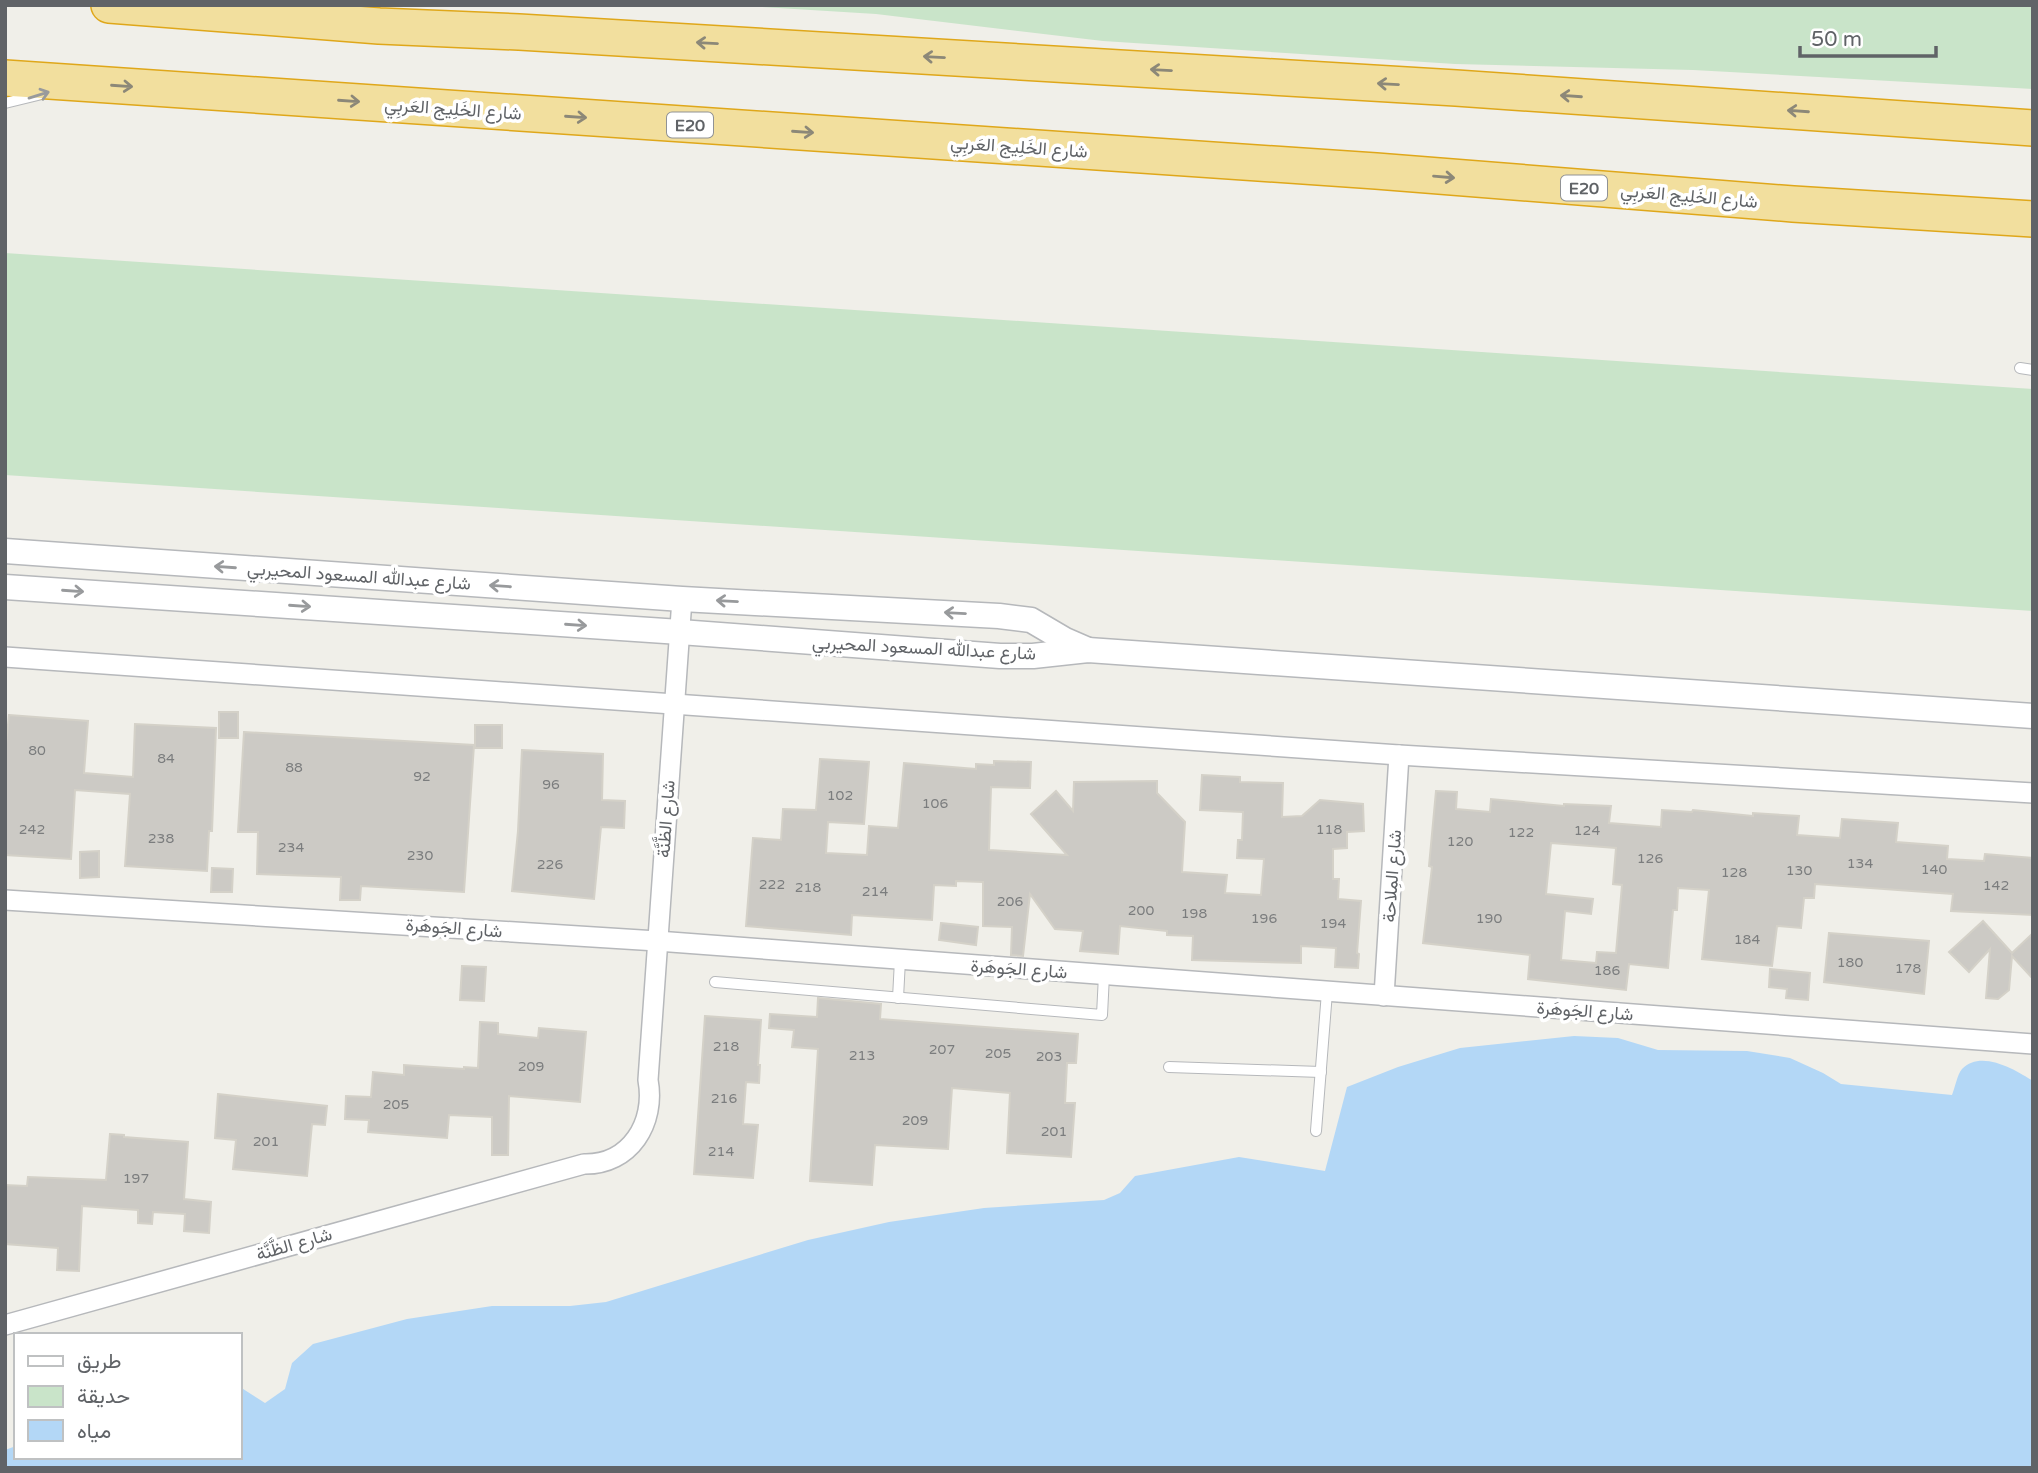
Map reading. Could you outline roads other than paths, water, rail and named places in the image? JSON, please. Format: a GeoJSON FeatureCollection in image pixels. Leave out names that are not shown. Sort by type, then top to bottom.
{"type":"FeatureCollection","features":[{"type":"Feature","properties":{"kind":"highway"},"geometry":{"type":"LineString","coordinates":[[108,5],[379,26],[1456,88],[2033,128]]}},
{"type":"Feature","properties":{"kind":"highway","name":"شارع الخَلِيج العَربِي"},"geometry":{"type":"LineString","coordinates":[[5,78],[1362,170],[1793,204],[2033,219]]}},
{"type":"Feature","properties":{"kind":"highway"},"geometry":{"type":"LineString","coordinates":[[1866,116],[2033,118]]}},
{"type":"Feature","properties":{"kind":"highway"},"geometry":{"type":"LineString","coordinates":[[1793,204],[1896,225],[2033,241]]}},
{"type":"Feature","properties":{"kind":"street","name":"شارع عبدالله المسعود المحيربي"},"geometry":{"type":"LineString","coordinates":[[5,551],[682,599],[999,616],[1031,620],[1088,650]]}},
{"type":"Feature","properties":{"kind":"street","name":"شارع عبدالله المسعود المحيربي"},"geometry":{"type":"LineString","coordinates":[[5,587],[986,654],[1033,656],[1088,650]]}},
{"type":"Feature","properties":{"kind":"street","name":"شارع الظَّنَّة"},"geometry":{"type":"LineString","coordinates":[[5,1325],[584,1164],[626,1133],[637,1113],[648,1080],[682,599]]}},
{"type":"Feature","properties":{"kind":"street"},"geometry":{"type":"LineString","coordinates":[[986,654],[1009,648],[1018,639],[1016,628],[999,616]]}},
{"type":"Feature","properties":{"kind":"street"},"geometry":{"type":"LineString","coordinates":[[1088,650],[2033,716]]}},
{"type":"Feature","properties":{"kind":"street"},"geometry":{"type":"LineString","coordinates":[[5,657],[1399,755],[2033,793]]}},
{"type":"Feature","properties":{"kind":"street","name":"شارع المِلاحة"},"geometry":{"type":"LineString","coordinates":[[1384,996],[1399,755]]}},
{"type":"Feature","properties":{"kind":"street","name":"شارع الجَوهَرة"},"geometry":{"type":"LineString","coordinates":[[5,900],[657,941],[2033,1044]]}},
{"type":"Feature","properties":{"kind":"lane"},"geometry":{"type":"LineString","coordinates":[[5,103],[36,96],[71,82]]}},
{"type":"Feature","properties":{"kind":"lane"},"geometry":{"type":"LineString","coordinates":[[2020,368],[2033,370]]}},
{"type":"Feature","properties":{"kind":"lane"},"geometry":{"type":"LineString","coordinates":[[898,998],[900,960]]}},
{"type":"Feature","properties":{"kind":"lane"},"geometry":{"type":"LineString","coordinates":[[715,982],[1102,1015],[1104,975]]}},
{"type":"Feature","properties":{"kind":"lane"},"geometry":{"type":"LineString","coordinates":[[1316,1131],[1327,992]]}},
{"type":"Feature","properties":{"kind":"lane"},"geometry":{"type":"LineString","coordinates":[[1169,1067],[1321,1072]]}},
{"type":"Feature","properties":{"kind":"water"},"geometry":{"type":"Polygon","coordinates":[[[1574,1036],[1618,1038],[1658,1050],[1747,1051],[1790,1058],[1841,1084],[1952,1095],[1962,1069],[1979,1061],[1998,1063],[2033,1081],[2033,1468],[5,1468],[5,1450],[14,1447],[14,1459],[242,1459],[242,1388],[265,1403],[285,1389],[292,1363],[313,1344],[407,1319],[492,1306],[570,1306],[606,1302],[808,1240],[889,1222],[984,1208],[1104,1200],[1120,1193],[1135,1176],[1239,1157],[1325,1171],[1347,1087],[1398,1067],[1460,1048],[1574,1036]]]}}]}
